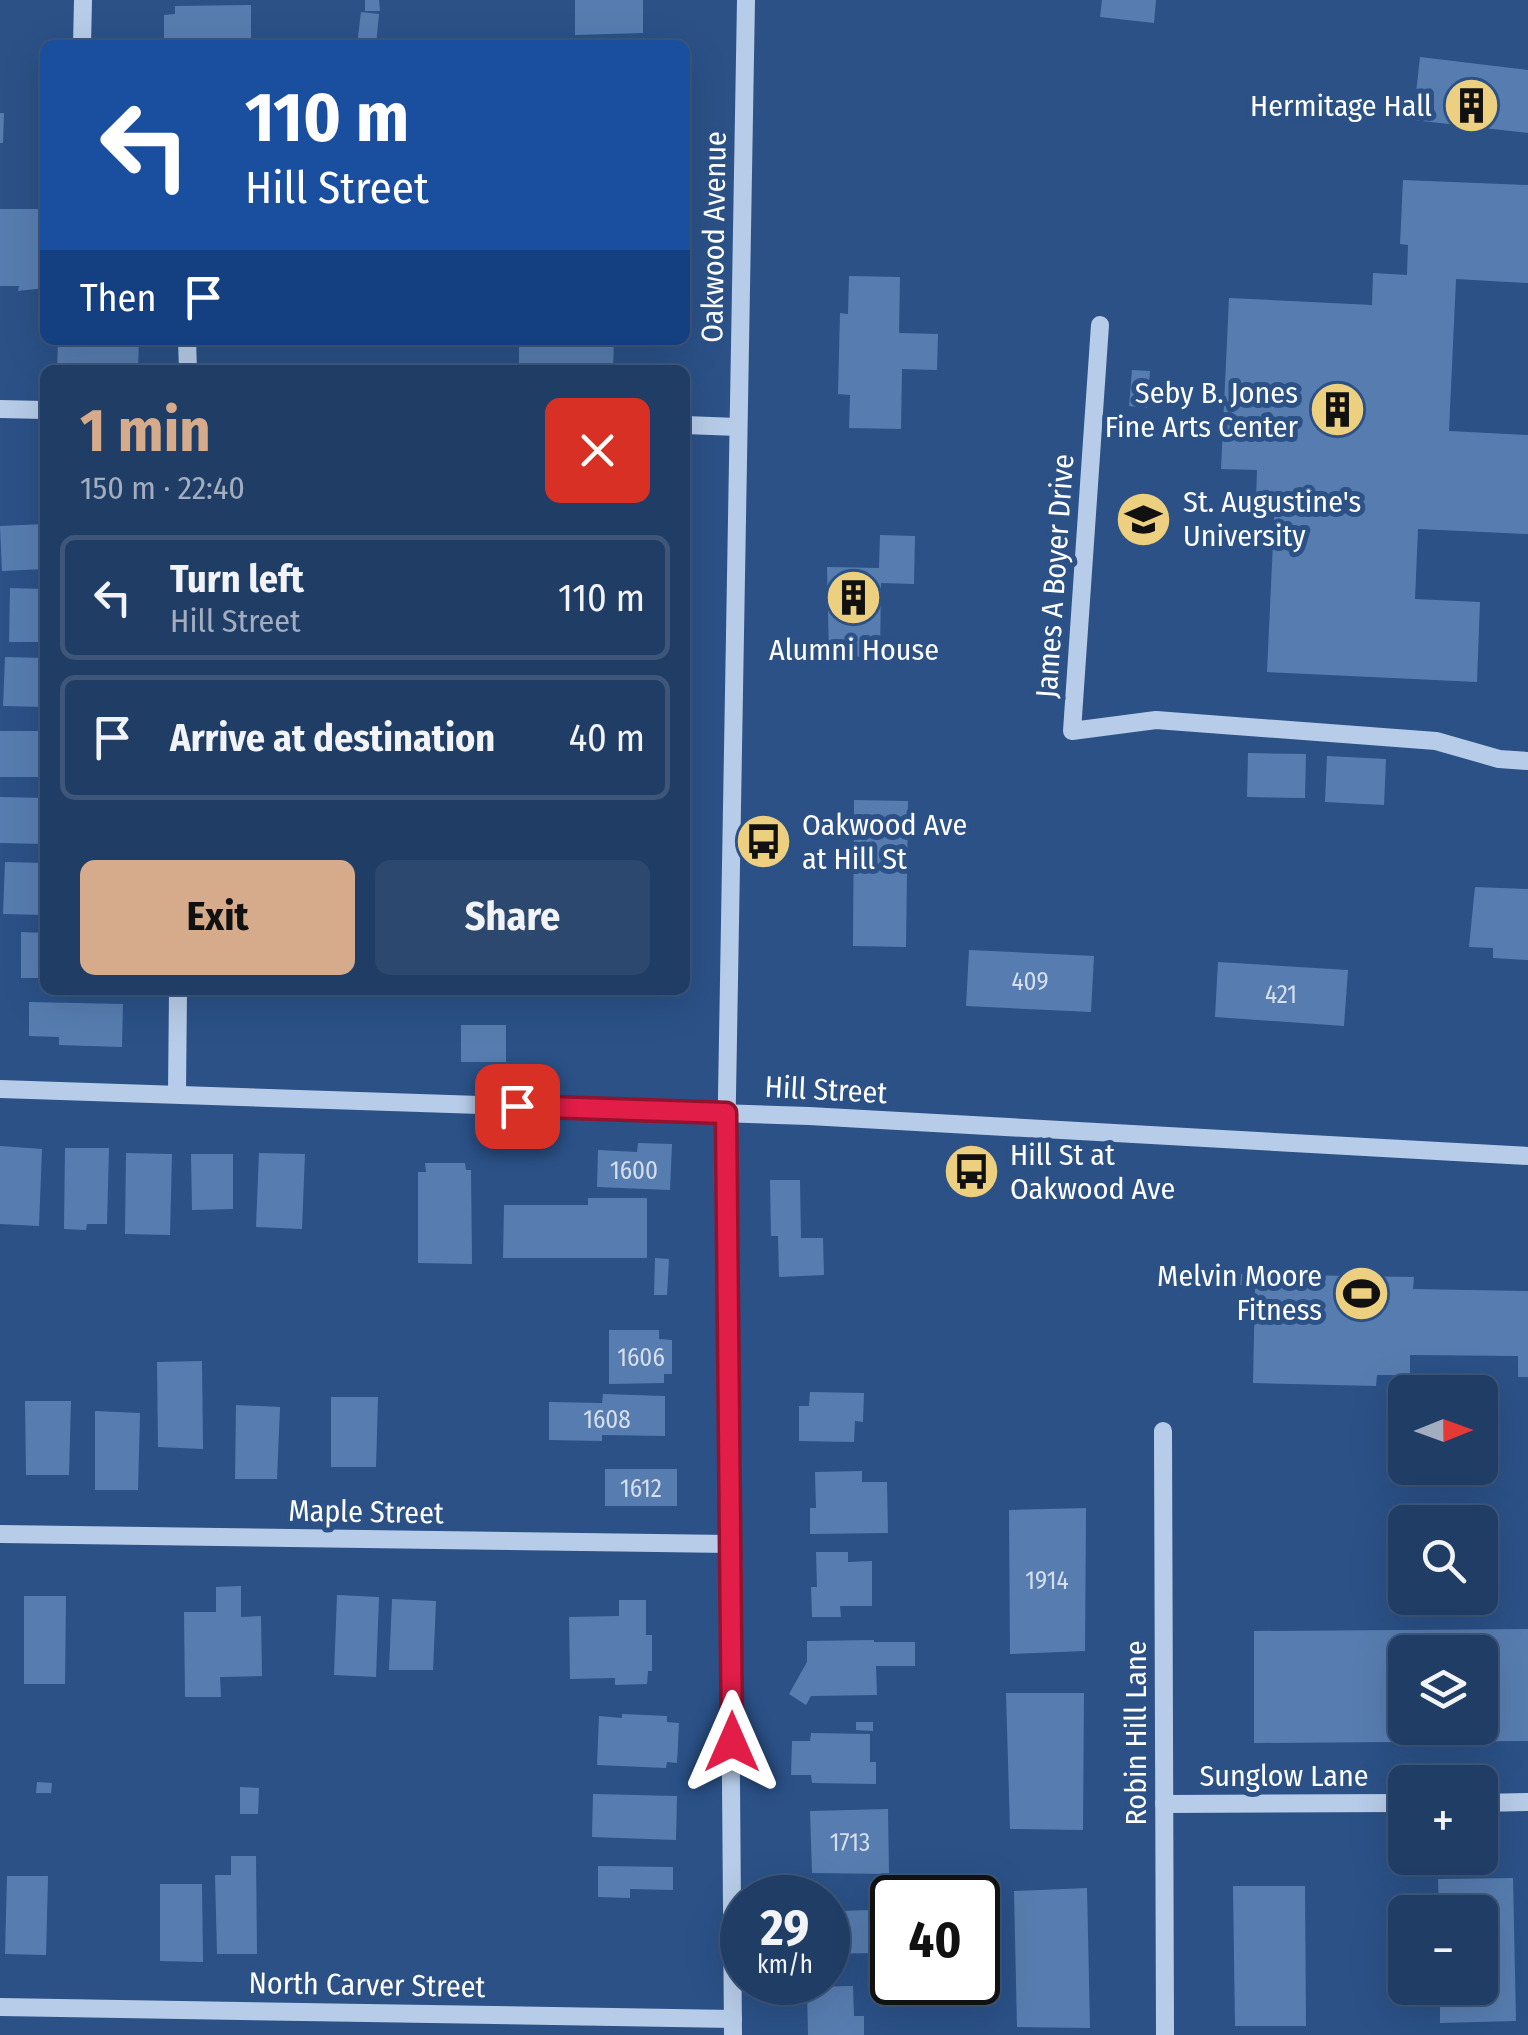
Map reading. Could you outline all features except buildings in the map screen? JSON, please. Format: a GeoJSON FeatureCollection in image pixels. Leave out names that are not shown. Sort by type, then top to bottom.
{"type":"FeatureCollection","features":[{"type":"Feature","properties":{"kind":"street"},"geometry":{"type":"LineString","coordinates":[[82,40],[83,0]]}},
{"type":"Feature","properties":{"kind":"street","name":"Oakwood Avenue"},"geometry":{"type":"LineString","coordinates":[[733,2027],[726,1113],[746,0]]}},
{"type":"Feature","properties":{"kind":"street","name":"James A Boyer Drive"},"geometry":{"type":"LineString","coordinates":[[1100,325],[1072,731],[1156,720],[1436,740],[1499,759],[1528,761]]}},
{"type":"Feature","properties":{"kind":"street"},"geometry":{"type":"LineString","coordinates":[[0,409],[40,410]]}},
{"type":"Feature","properties":{"kind":"street"},"geometry":{"type":"LineString","coordinates":[[690,425],[738,426]]}},
{"type":"Feature","properties":{"kind":"street"},"geometry":{"type":"LineString","coordinates":[[176,1093],[178,995]]}},
{"type":"Feature","properties":{"kind":"street","name":"Hill Street"},"geometry":{"type":"LineString","coordinates":[[0,1089],[726,1113],[1528,1156]]}},
{"type":"Feature","properties":{"kind":"street","name":"Robin Hill Lane"},"geometry":{"type":"LineString","coordinates":[[1163,1432],[1165,2035]]}},
{"type":"Feature","properties":{"kind":"street","name":"Maple Street"},"geometry":{"type":"LineString","coordinates":[[0,1534],[730,1544]]}},
{"type":"Feature","properties":{"kind":"street"},"geometry":{"type":"LineString","coordinates":[[1498,1802],[1528,1802]]}},
{"type":"Feature","properties":{"kind":"street","name":"Sunglow Lane"},"geometry":{"type":"LineString","coordinates":[[1164,1804],[1388,1803]]}},
{"type":"Feature","properties":{"kind":"street","name":"North Carver Street"},"geometry":{"type":"LineString","coordinates":[[0,2006],[733,2027]]}},
{"type":"Feature","properties":{"kind":"place","name":"Hermitage Hall"},"geometry":{"type":"Point","coordinates":[1471,106]}},
{"type":"Feature","properties":{"kind":"place","name":"Seby B. Jones Fine Arts Center"},"geometry":{"type":"Point","coordinates":[1337,410]}},
{"type":"Feature","properties":{"kind":"place","name":"St. Augustine's University"},"geometry":{"type":"Point","coordinates":[1144,519]}},
{"type":"Feature","properties":{"kind":"place","name":"Alumni House"},"geometry":{"type":"Point","coordinates":[854,598]}},
{"type":"Feature","properties":{"kind":"place","name":"Oakwood Ave at Hill St"},"geometry":{"type":"Point","coordinates":[763,842]}},
{"type":"Feature","properties":{"kind":"place","name":"Hill St at Oakwood Ave"},"geometry":{"type":"Point","coordinates":[971,1172]}},
{"type":"Feature","properties":{"kind":"place","name":"Melvin Moore Fitness"},"geometry":{"type":"Point","coordinates":[1361,1293]}},
{"type":"Feature","properties":{"kind":"route"},"geometry":{"type":"LineString","coordinates":[[517,1106],[726,1113],[732,1742]]}}]}
